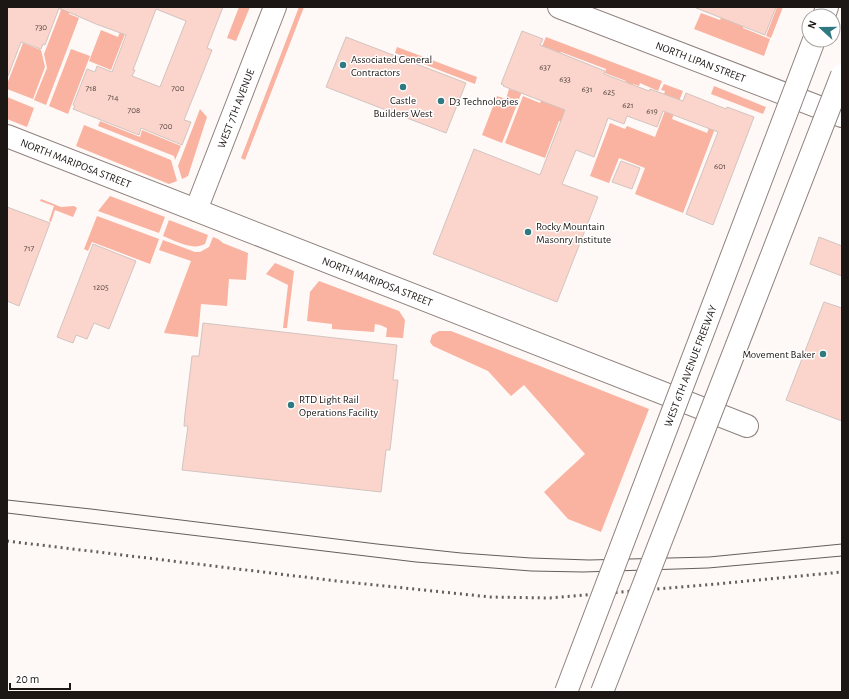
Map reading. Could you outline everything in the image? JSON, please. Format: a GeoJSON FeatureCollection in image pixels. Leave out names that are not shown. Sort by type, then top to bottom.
{"type":"FeatureCollection","features":[{"type":"Feature","properties":{"kind":"main road","name":"WEST 7TH AVENUE"},"geometry":{"type":"LineString","coordinates":[[196,210],[275,7]]}},
{"type":"Feature","properties":{"kind":"main road","name":"NORTH LIPAN STREET"},"geometry":{"type":"LineString","coordinates":[[559,7],[842,116]]}},
{"type":"Feature","properties":{"kind":"main road","name":"WEST 6TH AVENUE FREEWAY"},"geometry":{"type":"LineString","coordinates":[[566,692],[811,48]]}},
{"type":"Feature","properties":{"kind":"main road"},"geometry":{"type":"LineString","coordinates":[[602,692],[842,75]]}},
{"type":"Feature","properties":{"kind":"main road","name":"NORTH MARIPOSA STREET"},"geometry":{"type":"LineString","coordinates":[[7,136],[747,426]]}},
{"type":"Feature","properties":{"kind":"shaded area"},"geometry":{"type":"Polygon","coordinates":[[[55,7],[71,7],[69,14],[79,18],[46,105],[34,100],[47,68],[44,54],[61,10],[55,7]]]}},
{"type":"Feature","properties":{"kind":"shaded area"},"geometry":{"type":"Polygon","coordinates":[[[239,7],[250,7],[236,41],[227,38],[239,7]]]}},
{"type":"Feature","properties":{"kind":"shaded area"},"geometry":{"type":"Polygon","coordinates":[[[299,7],[304,7],[245,160],[241,158],[299,7]]]}},
{"type":"Feature","properties":{"kind":"shaded area"},"geometry":{"type":"Polygon","coordinates":[[[777,7],[783,7],[771,38],[766,36],[777,7]]]}},
{"type":"Feature","properties":{"kind":"shaded area"},"geometry":{"type":"Polygon","coordinates":[[[701,13],[720,20],[722,15],[743,26],[743,28],[770,39],[764,56],[694,29],[701,13]]]}},
{"type":"Feature","properties":{"kind":"shaded area"},"geometry":{"type":"Polygon","coordinates":[[[125,19],[130,21],[111,70],[89,61],[101,30],[118,37],[125,19]]]}},
{"type":"Feature","properties":{"kind":"shaded area"},"geometry":{"type":"Polygon","coordinates":[[[546,37],[662,81],[658,91],[640,83],[639,86],[633,84],[632,88],[625,85],[626,81],[605,73],[606,69],[542,46],[546,37]]]}},
{"type":"Feature","properties":{"kind":"shaded area"},"geometry":{"type":"Polygon","coordinates":[[[23,43],[41,50],[45,67],[33,99],[7,89],[7,84],[23,43]]]}},
{"type":"Feature","properties":{"kind":"shaded area"},"geometry":{"type":"Polygon","coordinates":[[[397,47],[477,77],[475,84],[395,53],[397,47]]]}},
{"type":"Feature","properties":{"kind":"shaded area"},"geometry":{"type":"Polygon","coordinates":[[[71,49],[90,56],[68,114],[49,106],[71,49]]]}},
{"type":"Feature","properties":{"kind":"shaded area"},"geometry":{"type":"Polygon","coordinates":[[[525,64],[532,66],[502,143],[482,135],[497,96],[506,99],[509,89],[515,91],[525,64]]]}},
{"type":"Feature","properties":{"kind":"shaded area"},"geometry":{"type":"Polygon","coordinates":[[[664,84],[683,91],[672,119],[707,133],[717,108],[722,110],[683,213],[635,194],[645,168],[619,158],[609,183],[590,176],[610,123],[625,129],[627,126],[655,137],[669,100],[663,97],[665,91],[661,90],[664,84]]]}},
{"type":"Feature","properties":{"kind":"shaded area"},"geometry":{"type":"Polygon","coordinates":[[[714,86],[766,107],[763,114],[711,94],[714,86]]]}},
{"type":"Feature","properties":{"kind":"shaded area"},"geometry":{"type":"Polygon","coordinates":[[[523,96],[540,103],[543,96],[568,106],[583,131],[559,121],[545,158],[505,143],[523,96]]]}},
{"type":"Feature","properties":{"kind":"shaded area"},"geometry":{"type":"Polygon","coordinates":[[[7,97],[34,108],[27,127],[7,119],[7,97]]]}},
{"type":"Feature","properties":{"kind":"shaded area"},"geometry":{"type":"Polygon","coordinates":[[[200,109],[207,117],[188,176],[182,179],[178,166],[200,109]]]}},
{"type":"Feature","properties":{"kind":"shaded area"},"geometry":{"type":"Polygon","coordinates":[[[100,121],[140,137],[142,130],[181,146],[175,160],[174,156],[98,126],[100,121]]]}},
{"type":"Feature","properties":{"kind":"shaded area"},"geometry":{"type":"Polygon","coordinates":[[[84,125],[171,160],[177,181],[169,184],[76,146],[84,125]]]}},
{"type":"Feature","properties":{"kind":"shaded area"},"geometry":{"type":"Polygon","coordinates":[[[110,196],[165,217],[159,233],[98,211],[110,196]]]}},
{"type":"Feature","properties":{"kind":"shaded area"},"geometry":{"type":"Polygon","coordinates":[[[41,199],[61,207],[74,206],[77,208],[73,217],[55,210],[51,222],[49,221],[54,206],[40,201],[41,199]]]}},
{"type":"Feature","properties":{"kind":"shaded area"},"geometry":{"type":"Polygon","coordinates":[[[97,216],[159,239],[150,264],[92,242],[88,251],[84,249],[97,216]]]}},
{"type":"Feature","properties":{"kind":"shaded area"},"geometry":{"type":"Polygon","coordinates":[[[169,220],[208,235],[205,244],[200,246],[189,246],[163,236],[169,220]]]}},
{"type":"Feature","properties":{"kind":"shaded area"},"geometry":{"type":"Polygon","coordinates":[[[213,237],[223,243],[248,253],[246,280],[229,279],[227,306],[201,304],[198,337],[164,333],[191,261],[159,250],[163,240],[195,252],[200,252],[209,247],[213,237]]]}},
{"type":"Feature","properties":{"kind":"shaded area"},"geometry":{"type":"Polygon","coordinates":[[[275,263],[294,271],[287,328],[283,328],[288,285],[266,274],[275,263]]]}},
{"type":"Feature","properties":{"kind":"shaded area"},"geometry":{"type":"Polygon","coordinates":[[[319,281],[399,311],[405,320],[403,338],[386,337],[387,328],[375,324],[374,332],[332,329],[332,324],[307,321],[310,292],[319,281]]]}},
{"type":"Feature","properties":{"kind":"shaded area"},"geometry":{"type":"Polygon","coordinates":[[[439,331],[451,331],[649,409],[601,532],[568,519],[544,492],[585,454],[524,385],[511,396],[488,371],[433,346],[430,342],[432,335],[439,331]]]}},
{"type":"Feature","properties":{"kind":"building"},"geometry":{"type":"Polygon","coordinates":[[[7,7],[223,7],[207,48],[212,50],[184,120],[191,122],[182,145],[141,128],[139,135],[73,109],[75,106],[73,105],[87,69],[95,72],[97,66],[112,72],[126,35],[59,8],[45,45],[43,44],[41,49],[21,42],[7,76],[7,7]],[[156,9],[132,76],[160,87],[186,21],[156,9]]]}},
{"type":"Feature","properties":{"kind":"building"},"geometry":{"type":"Polygon","coordinates":[[[696,7],[776,7],[765,35],[696,7]]]}},
{"type":"Feature","properties":{"kind":"building"},"geometry":{"type":"Polygon","coordinates":[[[522,31],[543,39],[540,45],[605,71],[604,74],[649,91],[650,89],[683,101],[686,93],[726,109],[727,107],[754,117],[713,225],[686,214],[718,132],[663,111],[657,127],[627,116],[624,124],[608,118],[594,157],[576,150],[562,184],[598,197],[557,302],[433,254],[474,149],[540,175],[565,110],[501,84],[522,31]]]}},
{"type":"Feature","properties":{"kind":"building"},"geometry":{"type":"Polygon","coordinates":[[[346,37],[466,83],[446,133],[326,87],[346,37]]]}},
{"type":"Feature","properties":{"kind":"building"},"geometry":{"type":"Polygon","coordinates":[[[621,161],[640,168],[632,189],[612,182],[621,161]]]}},
{"type":"Feature","properties":{"kind":"building"},"geometry":{"type":"Polygon","coordinates":[[[7,207],[50,223],[19,306],[7,301],[7,207]]]}},
{"type":"Feature","properties":{"kind":"building"},"geometry":{"type":"Polygon","coordinates":[[[819,237],[842,246],[842,276],[810,264],[819,237]]]}},
{"type":"Feature","properties":{"kind":"building"},"geometry":{"type":"Polygon","coordinates":[[[93,244],[136,261],[109,329],[94,323],[87,339],[76,335],[73,343],[57,337],[93,244]]]}},
{"type":"Feature","properties":{"kind":"building","name":"Movement Baker"},"geometry":{"type":"Polygon","coordinates":[[[824,302],[842,308],[842,421],[786,400],[824,302]]]}},
{"type":"Feature","properties":{"kind":"building","name":"RTD Light Rail Operations Facility"},"geometry":{"type":"Polygon","coordinates":[[[203,323],[397,345],[393,380],[398,380],[390,450],[386,450],[381,492],[182,470],[188,426],[184,426],[192,356],[199,356],[203,323]]]}},
{"type":"Feature","properties":{"kind":"tram line"},"geometry":{"type":"LineString","coordinates":[[7,500],[377,544],[461,553],[531,558],[589,560],[709,557],[842,544]]}},
{"type":"Feature","properties":{"kind":"tram line"},"geometry":{"type":"LineString","coordinates":[[7,513],[416,562],[531,571],[583,572],[708,568],[842,556]]}},
{"type":"Feature","properties":{"kind":"railway"},"geometry":{"type":"LineString","coordinates":[[7,541],[337,581],[490,597],[550,598],[842,572]]}},
{"type":"Feature","properties":{"kind":"place","name":"Associated General Contractors"},"geometry":{"type":"Point","coordinates":[343,65]}},
{"type":"Feature","properties":{"kind":"place","name":"Castle Builders West"},"geometry":{"type":"Point","coordinates":[403,87]}},
{"type":"Feature","properties":{"kind":"place","name":"D3 Technologies"},"geometry":{"type":"Point","coordinates":[441,101]}},
{"type":"Feature","properties":{"kind":"place","name":"Rocky Mountain Masonry Institute"},"geometry":{"type":"Point","coordinates":[528,232]}},
{"type":"Feature","properties":{"kind":"place","name":"Movement Baker"},"geometry":{"type":"Point","coordinates":[823,354]}},
{"type":"Feature","properties":{"kind":"place","name":"RTD Light Rail Operations Facility"},"geometry":{"type":"Point","coordinates":[291,405]}}]}
